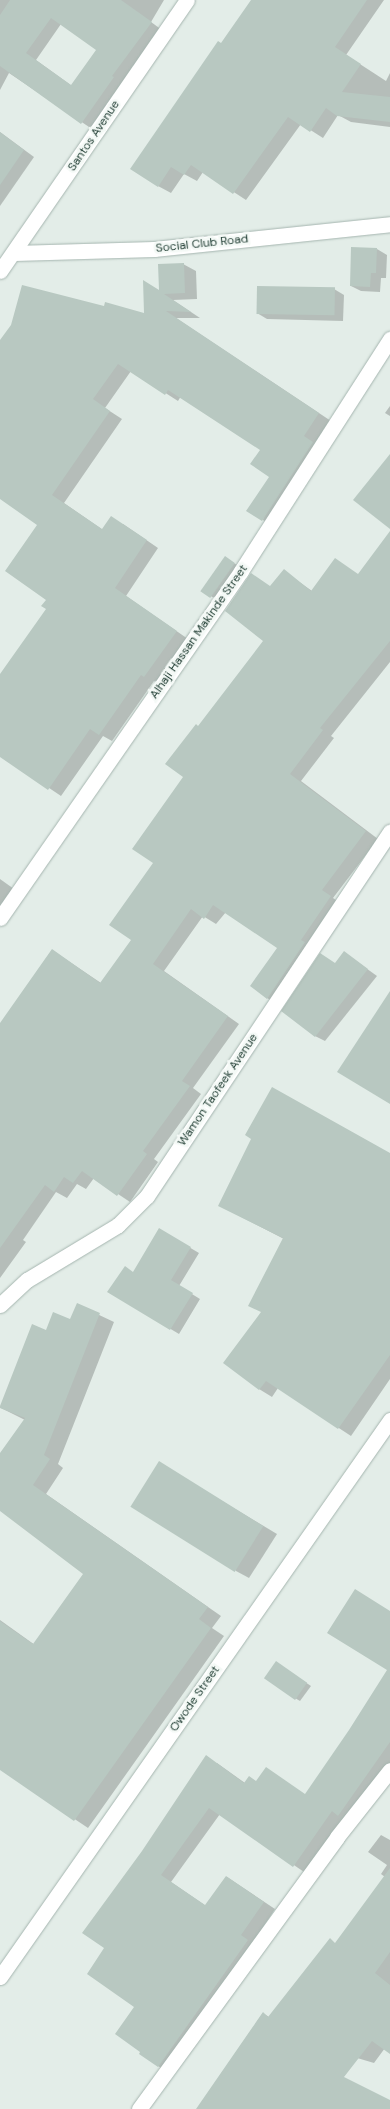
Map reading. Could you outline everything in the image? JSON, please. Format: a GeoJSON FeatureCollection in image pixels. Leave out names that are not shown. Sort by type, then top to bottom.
{"type":"FeatureCollection","features":[{"type":"Feature","properties":{"kind":"street","name":"Santos Avenue"},"geometry":{"type":"LineString","coordinates":[[0,271],[187,0]]}},
{"type":"Feature","properties":{"kind":"street","name":"Social Club Road"},"geometry":{"type":"LineString","coordinates":[[14,253],[154,250],[390,224]]}},
{"type":"Feature","properties":{"kind":"street","name":"Alhaji Hassan Makinde Street"},"geometry":{"type":"LineString","coordinates":[[0,918],[241,571],[390,339]]}},
{"type":"Feature","properties":{"kind":"street","name":"Wamon Taofeek Avenue"},"geometry":{"type":"LineString","coordinates":[[0,1305],[27,1280],[118,1225],[147,1196],[390,831]]}},
{"type":"Feature","properties":{"kind":"street","name":"Owode Street"},"geometry":{"type":"LineString","coordinates":[[0,1977],[390,1420]]}},
{"type":"Feature","properties":{"kind":"street"},"geometry":{"type":"LineString","coordinates":[[139,2109],[337,1836],[390,1770]]}},
{"type":"Feature","properties":{"kind":"building"},"geometry":{"type":"Polygon","coordinates":[[[10,0],[121,0],[152,22],[112,76],[114,77],[81,124],[0,66],[0,15],[10,0]],[[51,18],[26,53],[71,85],[96,50],[51,18]]]}},
{"type":"Feature","properties":{"kind":"building"},"geometry":{"type":"Polygon","coordinates":[[[251,0],[367,0],[335,47],[361,64],[342,92],[390,97],[390,122],[337,116],[326,108],[310,132],[288,117],[233,194],[191,165],[184,175],[171,167],[158,187],[130,169],[218,41],[221,43],[251,0]]]}},
{"type":"Feature","properties":{"kind":"building"},"geometry":{"type":"Polygon","coordinates":[[[0,132],[24,150],[0,185],[0,132]]]}},
{"type":"Feature","properties":{"kind":"building"},"geometry":{"type":"Polygon","coordinates":[[[351,247],[377,248],[376,273],[371,273],[370,287],[350,286],[351,247]]]}},
{"type":"Feature","properties":{"kind":"building"},"geometry":{"type":"Polygon","coordinates":[[[184,263],[185,293],[164,294],[191,312],[166,311],[319,413],[304,436],[313,442],[262,521],[246,511],[269,477],[250,464],[260,450],[168,390],[165,395],[118,364],[93,399],[110,411],[52,495],[102,529],[111,516],[147,540],[115,588],[177,631],[144,677],[141,675],[99,735],[90,729],[48,790],[0,757],[0,674],[46,609],[41,606],[46,600],[5,571],[37,525],[0,499],[0,340],[11,325],[22,285],[104,306],[105,302],[144,313],[143,280],[159,290],[158,264],[184,263]]]}},
{"type":"Feature","properties":{"kind":"building"},"geometry":{"type":"Polygon","coordinates":[[[257,286],[335,287],[334,315],[257,314],[257,286]]]}},
{"type":"Feature","properties":{"kind":"building"},"geometry":{"type":"Polygon","coordinates":[[[390,454],[390,529],[353,500],[390,454]]]}},
{"type":"Feature","properties":{"kind":"building"},"geometry":{"type":"Polygon","coordinates":[[[390,531],[390,641],[320,728],[323,730],[290,774],[366,831],[322,890],[331,896],[301,940],[305,942],[267,999],[250,986],[277,948],[213,905],[204,919],[191,909],[153,964],[228,1016],[182,1081],[190,1086],[143,1151],[147,1154],[117,1196],[82,1171],[73,1183],[64,1177],[54,1192],[45,1185],[0,1248],[0,1023],[52,949],[100,983],[131,940],[109,925],[153,863],[132,849],[183,777],[165,764],[196,724],[198,726],[263,641],[225,611],[251,573],[270,586],[284,569],[311,591],[335,558],[358,574],[390,531]]]}},
{"type":"Feature","properties":{"kind":"building"},"geometry":{"type":"Polygon","coordinates":[[[225,556],[235,563],[210,598],[200,591],[225,556]]]}},
{"type":"Feature","properties":{"kind":"building"},"geometry":{"type":"Polygon","coordinates":[[[344,951],[368,969],[315,1037],[281,1011],[320,953],[335,963],[344,951]]]}},
{"type":"Feature","properties":{"kind":"building"},"geometry":{"type":"Polygon","coordinates":[[[390,991],[390,1104],[337,1072],[390,991]]]}},
{"type":"Feature","properties":{"kind":"building"},"geometry":{"type":"Polygon","coordinates":[[[272,1087],[390,1153],[390,1355],[338,1429],[266,1381],[259,1390],[223,1363],[261,1312],[248,1306],[283,1238],[218,1206],[251,1139],[245,1135],[272,1087]]]}},
{"type":"Feature","properties":{"kind":"building"},"geometry":{"type":"Polygon","coordinates":[[[159,1228],[191,1247],[171,1280],[193,1293],[170,1330],[107,1292],[125,1266],[133,1272],[159,1228]]]}},
{"type":"Feature","properties":{"kind":"building"},"geometry":{"type":"Polygon","coordinates":[[[77,1303],[100,1313],[44,1455],[50,1459],[33,1485],[208,1607],[199,1619],[211,1628],[74,1821],[0,1770],[0,1621],[33,1644],[83,1574],[0,1511],[0,1453],[25,1418],[0,1408],[0,1406],[32,1324],[46,1330],[53,1312],[70,1319],[77,1303]]]}},
{"type":"Feature","properties":{"kind":"building"},"geometry":{"type":"Polygon","coordinates":[[[159,1461],[263,1526],[235,1572],[130,1507],[159,1461]]]}},
{"type":"Feature","properties":{"kind":"building"},"geometry":{"type":"Polygon","coordinates":[[[355,1589],[390,1611],[390,1742],[338,1816],[332,1811],[293,1867],[209,1808],[161,1875],[205,1905],[226,1876],[264,1902],[241,1935],[248,1940],[158,2067],[115,2034],[134,2007],[87,1974],[104,1948],[82,1933],[142,1851],[206,1755],[244,1783],[249,1776],[256,1781],[266,1767],[305,1794],[387,1670],[327,1633],[355,1589]]]}},
{"type":"Feature","properties":{"kind":"building"},"geometry":{"type":"Polygon","coordinates":[[[276,1661],[307,1683],[295,1700],[264,1678],[276,1661]]]}},
{"type":"Feature","properties":{"kind":"building"},"geometry":{"type":"Polygon","coordinates":[[[390,1868],[390,1952],[375,1973],[390,1985],[390,2054],[372,2041],[344,2077],[390,2100],[390,2109],[196,2109],[263,2012],[268,2017],[330,1938],[335,1943],[390,1868]]]}}]}
